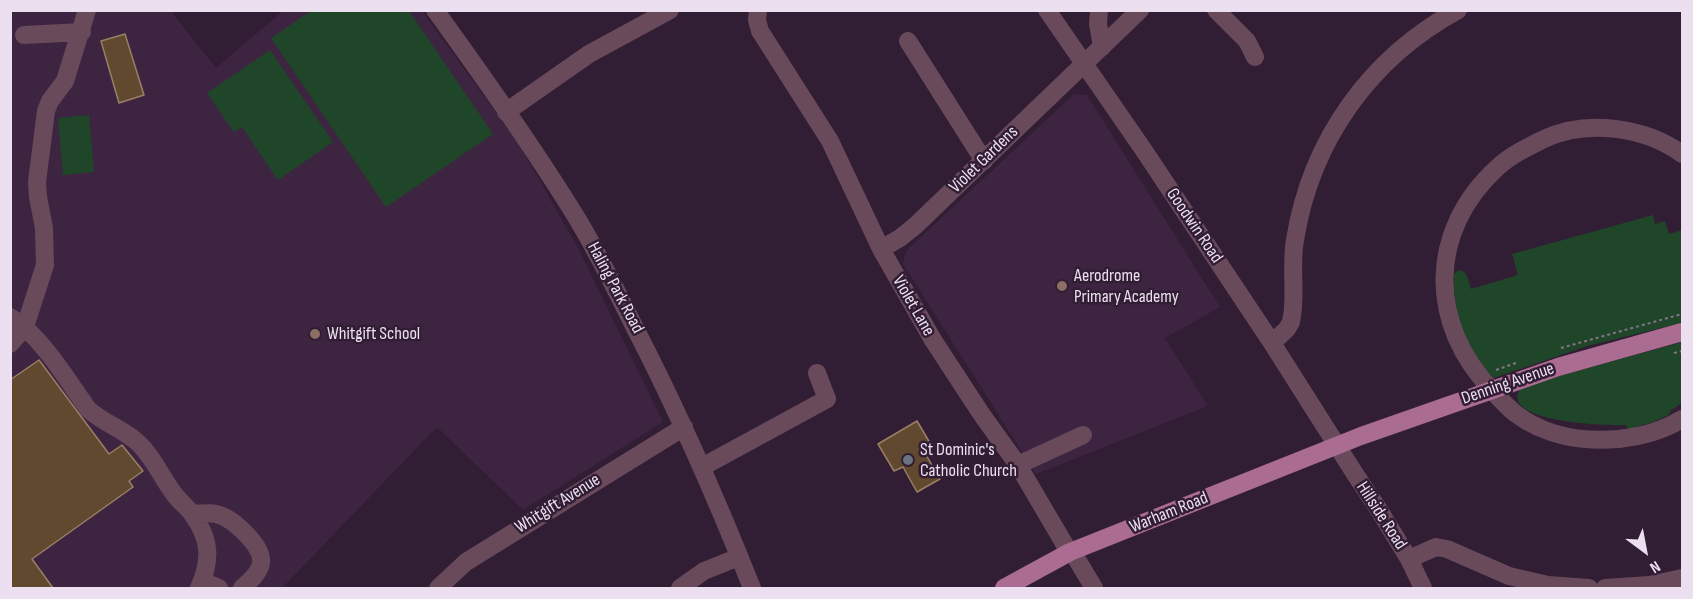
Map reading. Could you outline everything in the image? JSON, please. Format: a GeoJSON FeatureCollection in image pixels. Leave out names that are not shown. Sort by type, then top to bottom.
{"type":"FeatureCollection","features":[{"type":"Feature","properties":{"kind":"main road","name":"Denning Avenue"},"geometry":{"type":"LineString","coordinates":[[1337,446],[1491,389],[1603,353],[1683,332]]}},
{"type":"Feature","properties":{"kind":"main road","name":"Warham Road"},"geometry":{"type":"LineString","coordinates":[[1004,588],[1070,552],[1337,446]]}},
{"type":"Feature","properties":{"kind":"street"},"geometry":{"type":"LineString","coordinates":[[10,344],[45,265],[45,228],[38,198],[38,182],[46,111],[50,101],[65,81],[87,10]]}},
{"type":"Feature","properties":{"kind":"street"},"geometry":{"type":"LineString","coordinates":[[506,112],[589,54],[670,10]]}},
{"type":"Feature","properties":{"kind":"street","name":"Violet Lane"},"geometry":{"type":"LineString","coordinates":[[758,10],[757,20],[760,31],[830,141],[880,249],[933,340],[1018,465],[1094,588]]}},
{"type":"Feature","properties":{"kind":"street","name":"Goodwin Road"},"geometry":{"type":"LineString","coordinates":[[1047,10],[1145,152],[1272,343],[1337,446]]}},
{"type":"Feature","properties":{"kind":"street"},"geometry":{"type":"LineString","coordinates":[[1099,10],[1098,24],[1102,47]]}},
{"type":"Feature","properties":{"kind":"street","name":"Violet Gardens"},"geometry":{"type":"LineString","coordinates":[[880,249],[906,234],[1140,10]]}},
{"type":"Feature","properties":{"kind":"street"},"geometry":{"type":"LineString","coordinates":[[1216,10],[1247,41],[1255,57]]}},
{"type":"Feature","properties":{"kind":"street"},"geometry":{"type":"LineString","coordinates":[[1272,343],[1291,322],[1293,253],[1299,221],[1313,172],[1339,122],[1363,87],[1396,52],[1425,29],[1458,10]]}},
{"type":"Feature","properties":{"kind":"street","name":"Haling Park Road"},"geometry":{"type":"LineString","coordinates":[[442,13],[578,220],[600,259],[651,356],[684,427],[752,588]]}},
{"type":"Feature","properties":{"kind":"street"},"geometry":{"type":"LineString","coordinates":[[24,34],[82,32]]}},
{"type":"Feature","properties":{"kind":"street"},"geometry":{"type":"LineString","coordinates":[[908,41],[984,161]]}},
{"type":"Feature","properties":{"kind":"street"},"geometry":{"type":"LineString","coordinates":[[1683,154],[1647,135],[1614,129],[1582,129],[1554,134],[1525,148],[1498,167],[1478,190],[1460,217],[1448,244],[1444,270],[1448,315],[1463,354],[1491,389],[1516,414],[1543,429],[1566,437],[1593,441],[1644,436],[1683,419]]}},
{"type":"Feature","properties":{"kind":"street"},"geometry":{"type":"LineString","coordinates":[[18,322],[40,343],[88,409],[96,417],[136,441],[144,449],[177,500],[193,514],[205,538],[209,555],[206,573],[207,586]]}},
{"type":"Feature","properties":{"kind":"street"},"geometry":{"type":"LineString","coordinates":[[702,467],[827,399],[817,374]]}},
{"type":"Feature","properties":{"kind":"street","name":"Whitgift Avenue"},"geometry":{"type":"LineString","coordinates":[[438,588],[466,562],[684,427]]}},
{"type":"Feature","properties":{"kind":"street"},"geometry":{"type":"LineString","coordinates":[[1018,465],[1083,435]]}},
{"type":"Feature","properties":{"kind":"street","name":"Hillside Road"},"geometry":{"type":"LineString","coordinates":[[1337,446],[1409,559],[1423,588]]}},
{"type":"Feature","properties":{"kind":"street"},"geometry":{"type":"LineString","coordinates":[[193,514],[214,513],[225,517],[238,525],[258,548],[262,562],[255,575],[242,588]]}},
{"type":"Feature","properties":{"kind":"street"},"geometry":{"type":"LineString","coordinates":[[1409,559],[1436,547],[1447,549],[1509,576],[1548,585],[1589,588]]}},
{"type":"Feature","properties":{"kind":"street"},"geometry":{"type":"LineString","coordinates":[[680,588],[704,571],[739,556]]}},
{"type":"Feature","properties":{"kind":"street"},"geometry":{"type":"LineString","coordinates":[[1605,588],[1650,585],[1683,578]]}},
{"type":"Feature","properties":{"kind":"shaded area","name":"Whitgift School"},"geometry":{"type":"Polygon","coordinates":[[[10,11],[175,11],[173,14],[216,68],[283,11],[422,11],[518,143],[577,246],[663,422],[523,510],[437,427],[282,588],[11,588],[10,11]]]}},
{"type":"Feature","properties":{"kind":"shaded area","name":"Aerodrome Primary Academy"},"geometry":{"type":"Polygon","coordinates":[[[1074,94],[1087,95],[1220,307],[1165,338],[1208,406],[1036,474],[903,264],[906,251],[1074,94]]]}},
{"type":"Feature","properties":{"kind":"green space"},"geometry":{"type":"Polygon","coordinates":[[[311,11],[409,11],[493,134],[386,207],[271,38],[311,11]]]}},
{"type":"Feature","properties":{"kind":"green space"},"geometry":{"type":"Polygon","coordinates":[[[270,50],[333,142],[278,180],[242,127],[234,132],[207,93],[270,50]]]}},
{"type":"Feature","properties":{"kind":"green space"},"geometry":{"type":"Polygon","coordinates":[[[89,115],[94,172],[63,175],[58,118],[89,115]]]}},
{"type":"Feature","properties":{"kind":"green space"},"geometry":{"type":"Polygon","coordinates":[[[1653,215],[1655,224],[1665,221],[1669,234],[1682,230],[1682,323],[1587,346],[1494,378],[1484,368],[1475,357],[1462,331],[1458,317],[1454,274],[1459,270],[1464,272],[1471,289],[1518,275],[1512,254],[1653,215]]]}},
{"type":"Feature","properties":{"kind":"green space"},"geometry":{"type":"Polygon","coordinates":[[[1682,342],[1682,403],[1670,411],[1669,415],[1650,423],[1628,429],[1626,425],[1562,421],[1528,411],[1519,403],[1518,393],[1523,386],[1682,342]]]}},
{"type":"Feature","properties":{"kind":"building"},"geometry":{"type":"Polygon","coordinates":[[[125,34],[144,95],[119,103],[101,41],[125,34]]]}},
{"type":"Feature","properties":{"kind":"building"},"geometry":{"type":"Polygon","coordinates":[[[39,360],[109,454],[122,445],[143,471],[129,481],[133,487],[32,559],[53,588],[10,588],[10,380],[39,360]]]}},
{"type":"Feature","properties":{"kind":"building","name":"St Dominic's Catholic Church"},"geometry":{"type":"Polygon","coordinates":[[[917,421],[933,448],[925,453],[940,479],[917,492],[903,467],[894,471],[878,444],[917,421]]]}},
{"type":"Feature","properties":{"kind":"place","name":"Aerodrome Primary Academy"},"geometry":{"type":"Point","coordinates":[1062,286]}},
{"type":"Feature","properties":{"kind":"place","name":"Whitgift School"},"geometry":{"type":"Point","coordinates":[315,334]}},
{"type":"Feature","properties":{"kind":"place","name":"St Dominic's Catholic Church"},"geometry":{"type":"Point","coordinates":[908,460]}}]}
